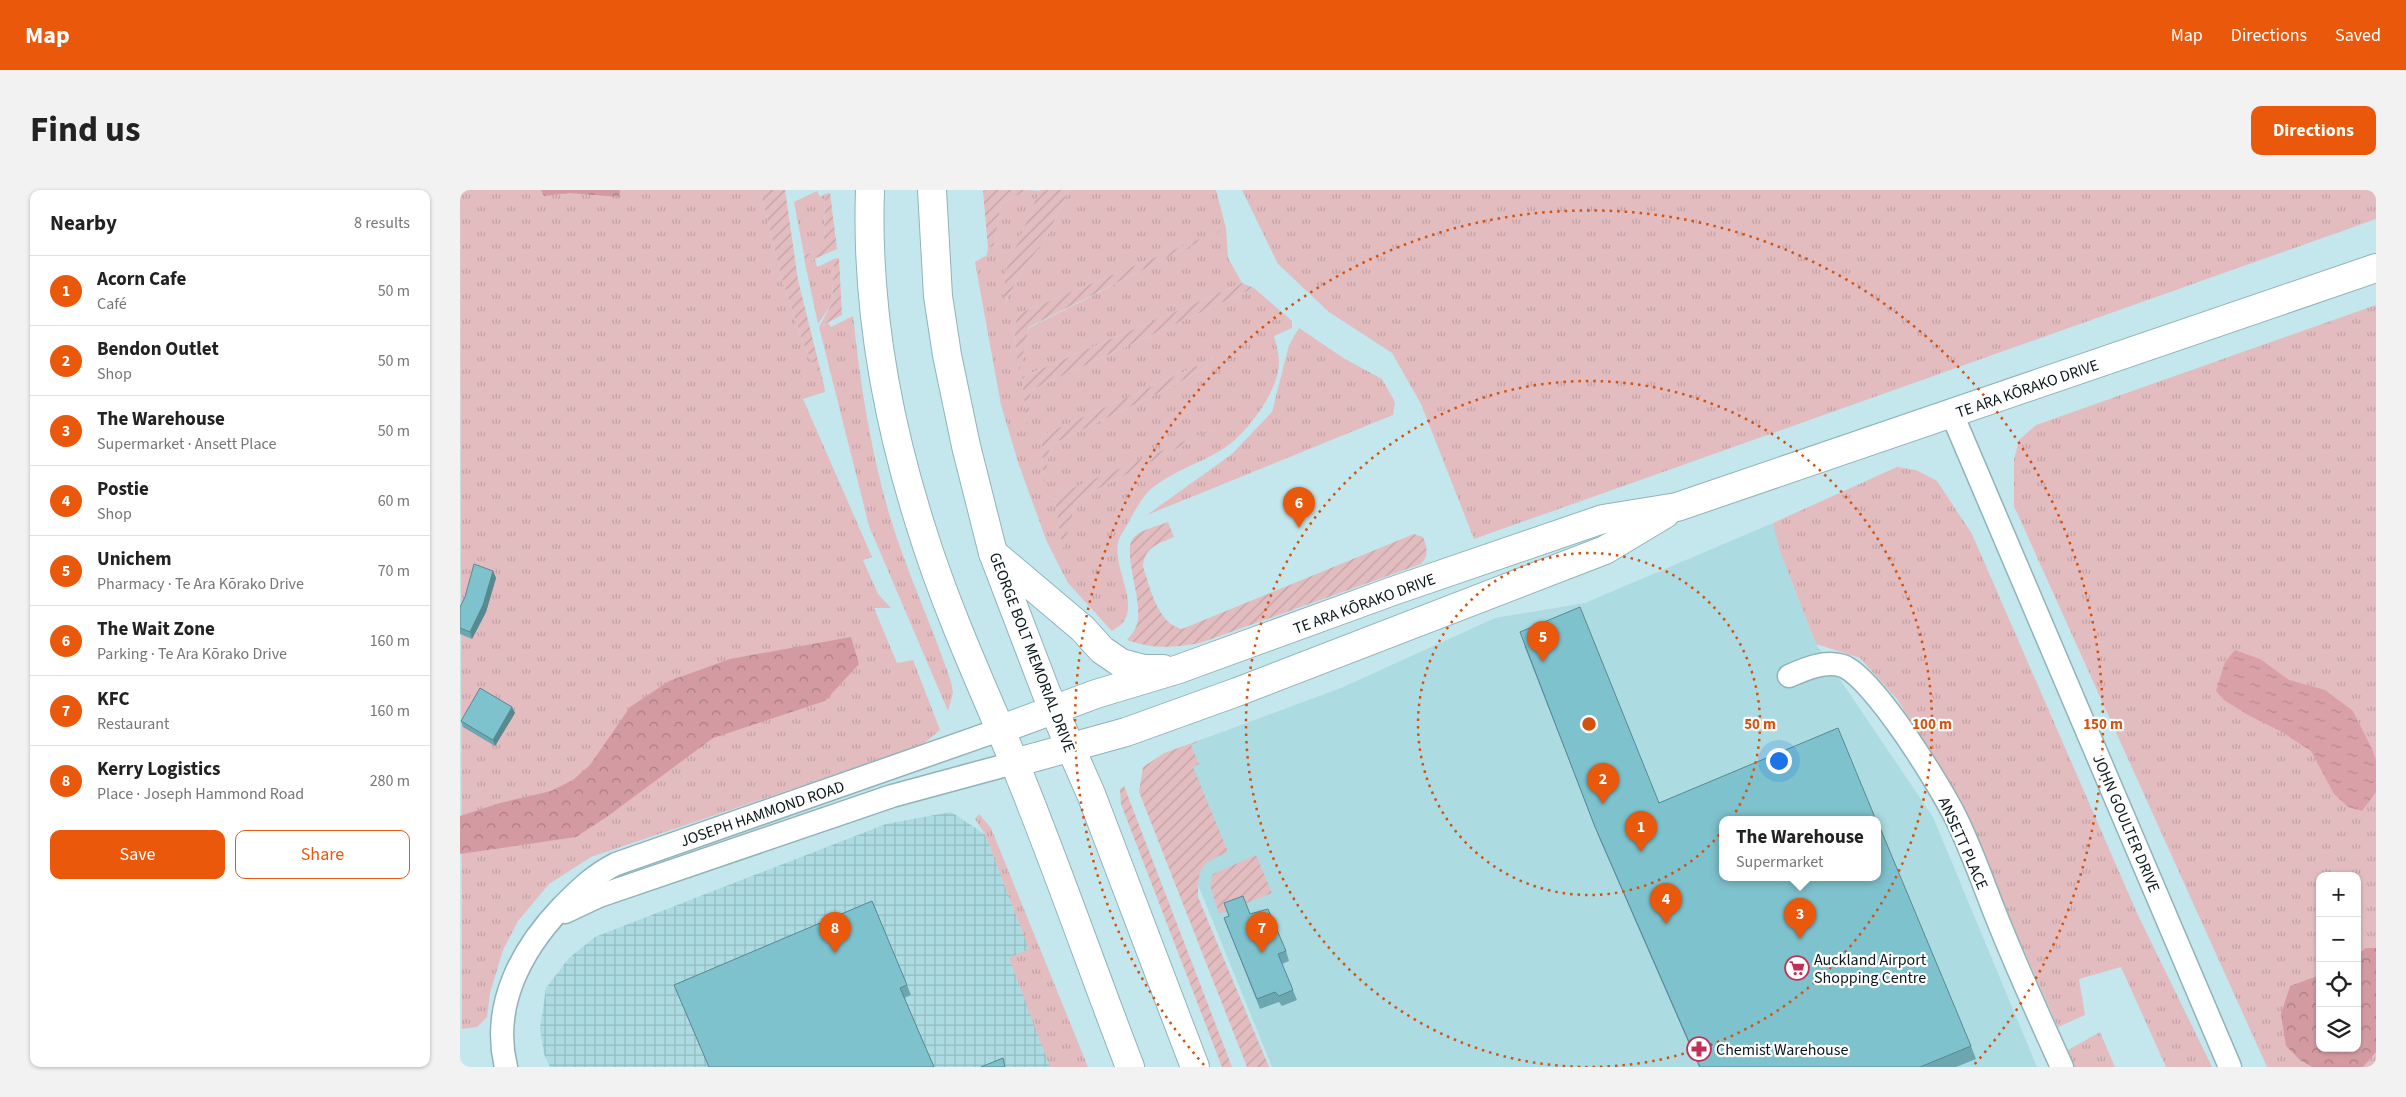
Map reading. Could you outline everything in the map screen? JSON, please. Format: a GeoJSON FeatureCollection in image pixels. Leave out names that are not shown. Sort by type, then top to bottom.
{"type":"FeatureCollection","features":[{"type":"Feature","properties":{"kind":"street"},"geometry":{"type":"LineString","coordinates":[[870,190],[869,220],[873,290],[881,353],[903,466],[921,528],[999,730],[1014,763],[1130,1067]]}},
{"type":"Feature","properties":{"kind":"street","name":"GEORGE BOLT MEMORIAL DRIVE"},"geometry":{"type":"LineString","coordinates":[[932,190],[936,279],[947,355],[966,446],[993,553],[1053,709],[1091,794],[1195,1067]]}},
{"type":"Feature","properties":{"kind":"street","name":"TE ARA KŌRAKO DRIVE"},"geometry":{"type":"LineString","coordinates":[[999,730],[1053,709],[1179,669],[1393,591],[1603,519],[1677,507],[2376,268]]}},
{"type":"Feature","properties":{"kind":"street","name":"JOHN GOULTER DRIVE"},"geometry":{"type":"LineString","coordinates":[[1952,414],[2230,1067]]}},
{"type":"Feature","properties":{"kind":"street","name":"TE ARA KŌRAKO DRIVE"},"geometry":{"type":"LineString","coordinates":[[1014,763],[1126,732],[1237,692],[1605,550],[1677,507]]}},
{"type":"Feature","properties":{"kind":"street"},"geometry":{"type":"LineString","coordinates":[[993,553],[1083,629],[1102,650],[1121,663],[1144,669],[1179,669]]}},
{"type":"Feature","properties":{"kind":"street","name":"ANSETT PLACE"},"geometry":{"type":"LineString","coordinates":[[1789,676],[1811,667],[1831,664],[1842,666],[1855,672],[1867,683],[1899,726],[1958,821],[2002,931],[2062,1067]]}},
{"type":"Feature","properties":{"kind":"street","name":"JOSEPH HAMMOND ROAD"},"geometry":{"type":"LineString","coordinates":[[506,1067],[502,1046],[503,1025],[511,984],[528,948],[544,927],[585,884],[616,864],[999,730]]}},
{"type":"Feature","properties":{"kind":"street","name":"JOSEPH HAMMOND ROAD"},"geometry":{"type":"LineString","coordinates":[[544,927],[574,907],[599,896],[892,796],[1014,763]]}},
{"type":"Feature","properties":{"kind":"shaded area","name":"Auckland Airport Shopping Centre"},"geometry":{"type":"Polygon","coordinates":[[[1773,523],[1816,644],[1933,817],[2037,1067],[1272,1067],[1149,764],[1206,738],[1341,688],[1495,618],[1585,603],[1773,523]]]}},
{"type":"Feature","properties":{"kind":"shaded area"},"geometry":{"type":"Polygon","coordinates":[[[951,812],[985,834],[1030,949],[1010,958],[1057,1067],[550,1067],[544,1054],[540,1028],[546,988],[569,958],[595,937],[886,824],[951,812]]]}},
{"type":"Feature","properties":{"kind":"green space"},"geometry":{"type":"Polygon","coordinates":[[[460,190],[760,190],[782,279],[803,343],[824,385],[825,392],[803,399],[872,557],[863,560],[878,594],[891,608],[874,608],[897,663],[913,660],[940,730],[922,745],[591,857],[549,884],[518,921],[503,950],[490,993],[487,1017],[477,1027],[462,1029],[460,190]]]}},
{"type":"Feature","properties":{"kind":"green space"},"geometry":{"type":"Polygon","coordinates":[[[541,190],[620,190],[619,197],[569,193],[544,196],[541,190]]]}},
{"type":"Feature","properties":{"kind":"green space"},"geometry":{"type":"Polygon","coordinates":[[[760,190],[785,190],[798,280],[824,385],[803,343],[782,279],[760,190]]]}},
{"type":"Feature","properties":{"kind":"green space"},"geometry":{"type":"Polygon","coordinates":[[[1027,190],[1040,191],[1006,270],[1004,305],[1022,270],[1045,240],[1069,190],[1216,190],[1226,228],[1228,258],[1242,283],[1022,377],[1027,425],[1031,390],[1254,288],[1292,321],[1292,328],[1274,336],[1279,359],[1277,374],[1267,399],[1250,424],[1220,451],[1171,475],[1156,485],[1145,495],[1136,508],[1121,535],[1118,545],[1120,567],[1128,601],[1128,612],[1123,622],[1112,631],[1068,583],[1047,542],[1019,465],[1001,405],[975,262],[987,255],[988,248],[994,246],[1001,204],[1027,190]],[[1217,232],[1018,314],[1014,329],[1019,370],[1029,328],[1217,232]],[[1215,358],[1041,436],[1044,480],[1050,445],[1169,388],[1206,367],[1215,358]],[[1217,428],[1054,496],[1063,548],[1076,500],[1217,428]]]}},
{"type":"Feature","properties":{"kind":"green space"},"geometry":{"type":"Polygon","coordinates":[[[1027,190],[1001,204],[994,246],[988,248],[983,191],[1027,190]]]}},
{"type":"Feature","properties":{"kind":"green space"},"geometry":{"type":"Polygon","coordinates":[[[1040,190],[1069,190],[1045,240],[1022,270],[1003,307],[1006,270],[1040,190]]]}},
{"type":"Feature","properties":{"kind":"green space"},"geometry":{"type":"Polygon","coordinates":[[[1242,190],[2376,190],[2376,219],[1474,539],[1421,404],[1392,353],[1329,312],[1278,264],[1242,190]]]}},
{"type":"Feature","properties":{"kind":"green space"},"geometry":{"type":"Polygon","coordinates":[[[817,191],[820,197],[825,194],[824,244],[814,252],[804,255],[794,202],[817,191]]]}},
{"type":"Feature","properties":{"kind":"green space"},"geometry":{"type":"Polygon","coordinates":[[[830,193],[837,249],[805,263],[804,255],[814,252],[824,243],[825,194],[830,193]]]}},
{"type":"Feature","properties":{"kind":"green space"},"geometry":{"type":"Polygon","coordinates":[[[1226,228],[1029,327],[1019,372],[1014,329],[1018,314],[1226,228]]]}},
{"type":"Feature","properties":{"kind":"green space"},"geometry":{"type":"Polygon","coordinates":[[[839,258],[842,315],[819,327],[832,303],[834,259],[839,258]]]}},
{"type":"Feature","properties":{"kind":"green space"},"geometry":{"type":"Polygon","coordinates":[[[815,259],[817,267],[834,259],[832,303],[818,324],[805,263],[815,259]]]}},
{"type":"Feature","properties":{"kind":"green space"},"geometry":{"type":"Polygon","coordinates":[[[1242,283],[1254,288],[1031,390],[1027,429],[1022,377],[1242,283]]]}},
{"type":"Feature","properties":{"kind":"green space"},"geometry":{"type":"Polygon","coordinates":[[[2376,305],[2376,1067],[2267,1067],[2014,506],[2014,460],[2019,440],[2036,425],[2376,305]]]}},
{"type":"Feature","properties":{"kind":"green space"},"geometry":{"type":"Polygon","coordinates":[[[853,316],[866,414],[876,462],[888,510],[902,554],[951,682],[953,693],[948,711],[869,526],[819,327],[828,323],[831,327],[853,316]]]}},
{"type":"Feature","properties":{"kind":"green space"},"geometry":{"type":"Polygon","coordinates":[[[1299,328],[1345,359],[1382,379],[1395,402],[1393,415],[1147,515],[1232,454],[1272,412],[1289,345],[1299,328]]]}},
{"type":"Feature","properties":{"kind":"green space"},"geometry":{"type":"Polygon","coordinates":[[[1217,357],[1206,367],[1169,388],[1050,445],[1044,484],[1041,436],[1217,357]]]}},
{"type":"Feature","properties":{"kind":"green space"},"geometry":{"type":"Polygon","coordinates":[[[1225,424],[1076,500],[1063,550],[1054,496],[1225,424]]]}},
{"type":"Feature","properties":{"kind":"green space"},"geometry":{"type":"Polygon","coordinates":[[[1897,467],[1916,470],[1937,481],[1972,534],[2137,913],[2212,1067],[2166,1067],[2121,967],[2079,979],[2085,1015],[2058,1027],[1948,781],[1897,699],[1860,658],[1816,644],[1780,551],[1773,523],[1897,467]]]}},
{"type":"Feature","properties":{"kind":"green space"},"geometry":{"type":"Polygon","coordinates":[[[1168,522],[1174,537],[1153,547],[1146,555],[1143,567],[1152,595],[1161,613],[1173,626],[1182,629],[1414,534],[1423,537],[1426,555],[1421,564],[1200,643],[1172,647],[1146,645],[1127,640],[1135,629],[1138,617],[1138,605],[1131,564],[1131,543],[1135,536],[1142,531],[1168,522]]]}},
{"type":"Feature","properties":{"kind":"green space"},"geometry":{"type":"Polygon","coordinates":[[[851,637],[859,664],[825,701],[713,738],[608,816],[576,837],[460,854],[460,816],[500,803],[551,791],[573,780],[590,765],[630,707],[669,681],[730,659],[851,637]]]}},
{"type":"Feature","properties":{"kind":"green space"},"geometry":{"type":"Polygon","coordinates":[[[1206,738],[1191,745],[1199,764],[1193,767],[1228,852],[1202,867],[1198,897],[1269,1067],[1247,1067],[1139,792],[1143,767],[1164,753],[1206,738]]]}},
{"type":"Feature","properties":{"kind":"green space"},"geometry":{"type":"Polygon","coordinates":[[[1124,786],[1232,1067],[1222,1067],[1121,804],[1120,789],[1124,786]]]}},
{"type":"Feature","properties":{"kind":"green space"},"geometry":{"type":"Polygon","coordinates":[[[979,814],[991,828],[1088,1067],[1050,1067],[1009,958],[1029,949],[985,834],[975,819],[979,814]]]}},
{"type":"Feature","properties":{"kind":"green space"},"geometry":{"type":"Polygon","coordinates":[[[1256,855],[1272,893],[1219,914],[1210,885],[1213,874],[1256,855]]]}},
{"type":"Feature","properties":{"kind":"green space"},"geometry":{"type":"Polygon","coordinates":[[[2366,948],[2376,948],[2376,1052],[2363,1067],[2312,1067],[2300,1060],[2286,1046],[2281,1014],[2290,986],[2316,976],[2316,1052],[2361,1052],[2361,952],[2366,948]]]}},
{"type":"Feature","properties":{"kind":"green space"},"geometry":{"type":"Polygon","coordinates":[[[2100,1032],[2115,1067],[2075,1067],[2068,1050],[2100,1032]]]}},
{"type":"Feature","properties":{"kind":"water"},"geometry":{"type":"Polygon","coordinates":[[[2235,650],[2260,659],[2289,680],[2325,690],[2353,711],[2376,761],[2376,792],[2362,811],[2348,807],[2334,794],[2311,751],[2282,732],[2248,715],[2224,700],[2216,691],[2225,662],[2235,650]]]}},
{"type":"Feature","properties":{"kind":"building"},"geometry":{"type":"Polygon","coordinates":[[[474,564],[493,571],[483,605],[470,632],[460,628],[460,607],[465,597],[474,564]]]}},
{"type":"Feature","properties":{"kind":"building","name":"Auckland Airport Shopping Centre"},"geometry":{"type":"Polygon","coordinates":[[[1580,607],[1659,803],[1838,728],[1874,816],[1719,816],[1719,881],[1881,881],[1881,830],[1971,1046],[1920,1067],[1700,1067],[1595,827],[1520,632],[1580,607]]]}},
{"type":"Feature","properties":{"kind":"building"},"geometry":{"type":"Polygon","coordinates":[[[480,688],[512,707],[493,740],[461,721],[480,688]]]}},
{"type":"Feature","properties":{"kind":"building"},"geometry":{"type":"Polygon","coordinates":[[[1243,896],[1250,914],[1268,909],[1286,951],[1278,954],[1293,990],[1279,996],[1275,992],[1257,999],[1224,918],[1229,916],[1224,903],[1243,896]]]}},
{"type":"Feature","properties":{"kind":"building"},"geometry":{"type":"Polygon","coordinates":[[[872,901],[907,985],[900,988],[934,1067],[709,1067],[674,985],[872,901]]]}},
{"type":"Feature","properties":{"kind":"building"},"geometry":{"type":"Polygon","coordinates":[[[1003,1058],[1005,1067],[981,1067],[1003,1058]]]}},
{"type":"Feature","properties":{"kind":"place","name":"The Wait Zone"},"geometry":{"type":"Point","coordinates":[1299,528]}},
{"type":"Feature","properties":{"kind":"place","name":"Unichem"},"geometry":{"type":"Point","coordinates":[1543,662]}},
{"type":"Feature","properties":{"kind":"place","name":"Bendon Outlet"},"geometry":{"type":"Point","coordinates":[1603,804]}},
{"type":"Feature","properties":{"kind":"place","name":"Acorn Cafe"},"geometry":{"type":"Point","coordinates":[1641,852]}},
{"type":"Feature","properties":{"kind":"place","name":"Postie"},"geometry":{"type":"Point","coordinates":[1666,924]}},
{"type":"Feature","properties":{"kind":"place","name":"The Warehouse"},"geometry":{"type":"Point","coordinates":[1800,939]}},
{"type":"Feature","properties":{"kind":"place","name":"Kerry Logistics"},"geometry":{"type":"Point","coordinates":[835,953]}},
{"type":"Feature","properties":{"kind":"place","name":"KFC"},"geometry":{"type":"Point","coordinates":[1262,953]}},
{"type":"Feature","properties":{"kind":"place","name":"Auckland Airport Shopping Centre"},"geometry":{"type":"Point","coordinates":[1797,968]}},
{"type":"Feature","properties":{"kind":"place","name":"Chemist Warehouse"},"geometry":{"type":"Point","coordinates":[1699,1049]}}]}
